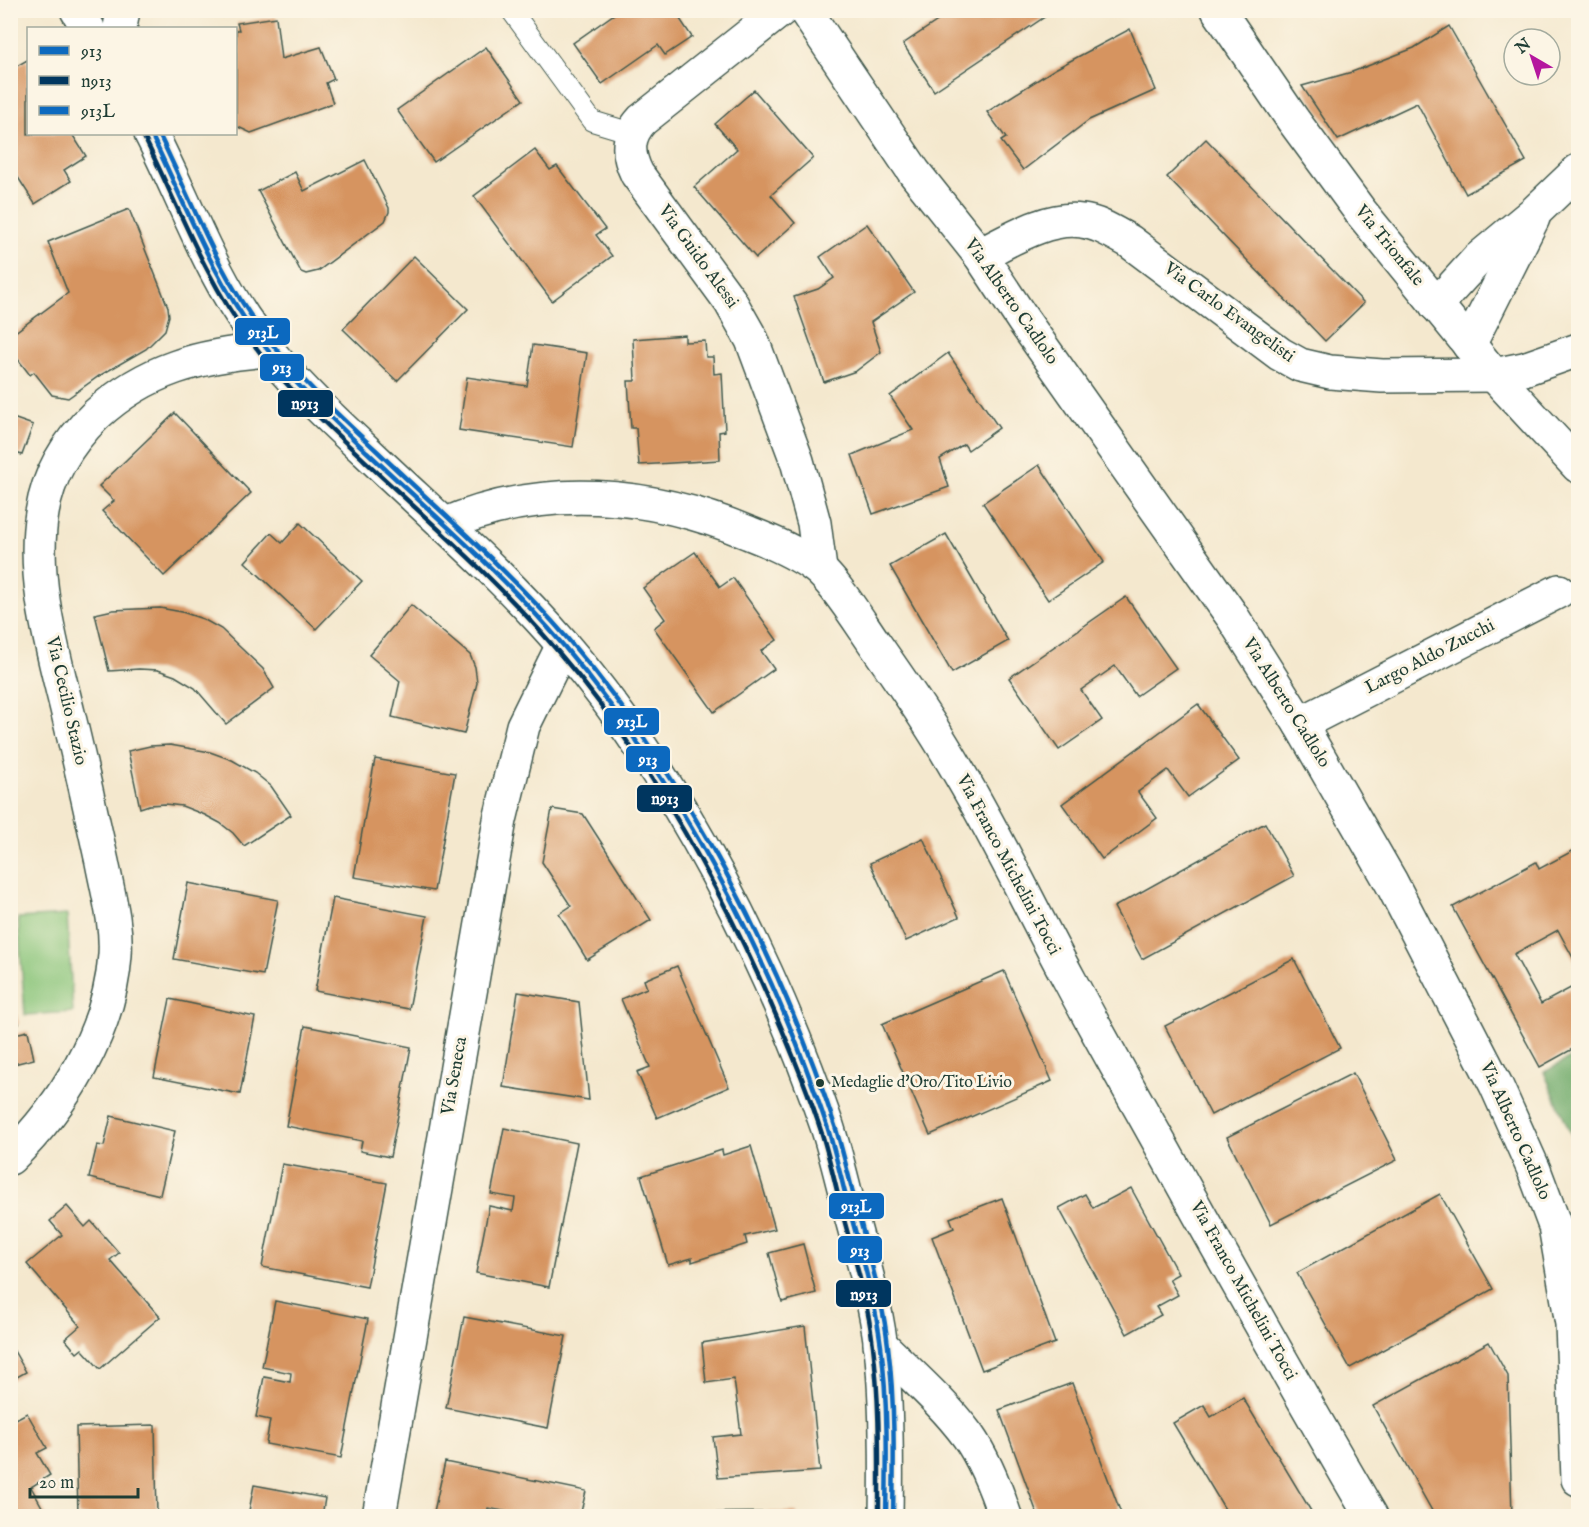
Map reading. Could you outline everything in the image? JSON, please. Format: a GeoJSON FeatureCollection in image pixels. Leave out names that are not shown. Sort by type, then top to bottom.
{"type":"FeatureCollection","features":[{"type":"Feature","properties":{"kind":"street"},"geometry":{"type":"LineString","coordinates":[[77,10],[87,27]]}},
{"type":"Feature","properties":{"kind":"street"},"geometry":{"type":"LineString","coordinates":[[120,27],[123,10]]}},
{"type":"Feature","properties":{"kind":"street"},"geometry":{"type":"LineString","coordinates":[[632,133],[642,120],[781,10]]}},
{"type":"Feature","properties":{"kind":"street","name":"Via Alberto Cadlolo"},"geometry":{"type":"LineString","coordinates":[[805,10],[914,171],[980,255],[1023,320],[1232,616],[1300,724],[1369,842],[1417,932],[1496,1085],[1546,1198],[1561,1251],[1572,1324],[1578,1479]]}},
{"type":"Feature","properties":{"kind":"street","name":"Via Trionfale"},"geometry":{"type":"LineString","coordinates":[[1218,10],[1293,120],[1360,211],[1494,375],[1578,466]]}},
{"type":"Feature","properties":{"kind":"street","name":"Via Guido Alessi"},"geometry":{"type":"LineString","coordinates":[[632,133],[629,144],[630,156],[637,174],[730,301],[752,340],[797,460],[814,523],[820,569]]}},
{"type":"Feature","properties":{"kind":"street"},"geometry":{"type":"LineString","coordinates":[[151,135],[215,269],[239,311],[267,350],[324,412],[444,525],[564,645],[630,732],[677,804],[720,882],[762,967],[806,1070],[828,1129],[862,1256],[880,1344],[887,1429],[886,1516]]}},
{"type":"Feature","properties":{"kind":"street"},"geometry":{"type":"LineString","coordinates":[[1436,305],[1477,260],[1536,211],[1578,171]]}},
{"type":"Feature","properties":{"kind":"street"},"geometry":{"type":"LineString","coordinates":[[1469,345],[1536,211]]}},
{"type":"Feature","properties":{"kind":"street","name":"Via Carlo Evangelisti"},"geometry":{"type":"LineString","coordinates":[[980,255],[1051,223],[1070,220],[1083,221],[1102,227],[1129,241],[1280,354],[1300,365],[1330,372],[1383,376],[1494,375],[1524,369],[1578,350]]}},
{"type":"Feature","properties":{"kind":"street","name":"Via Cecilio Stazio"},"geometry":{"type":"LineString","coordinates":[[10,1158],[47,1116],[66,1090],[82,1061],[107,1005],[115,953],[111,906],[53,652],[42,587],[40,530],[47,493],[64,453],[78,434],[100,412],[132,388],[167,369],[230,353],[267,350]]}},
{"type":"Feature","properties":{"kind":"street","name":"Via Franco Michelini Tocci"},"geometry":{"type":"LineString","coordinates":[[444,525],[518,502],[554,497],[623,498],[666,506],[729,525],[774,543],[820,569],[920,708],[962,777],[1071,983],[1252,1311],[1371,1516]]}},
{"type":"Feature","properties":{"kind":"street","name":"Largo Aldo Zucchi"},"geometry":{"type":"LineString","coordinates":[[1300,724],[1560,591]]}},
{"type":"Feature","properties":{"kind":"street","name":"Via Seneca"},"geometry":{"type":"LineString","coordinates":[[379,1516],[500,820],[526,717],[564,645]]}},
{"type":"Feature","properties":{"kind":"street"},"geometry":{"type":"LineString","coordinates":[[880,1344],[954,1418],[969,1437],[982,1459],[1005,1516]]}},
{"type":"Feature","properties":{"kind":"lane"},"geometry":{"type":"LineString","coordinates":[[511,10],[592,121],[632,133]]}},
{"type":"Feature","properties":{"kind":"green space"},"geometry":{"type":"Polygon","coordinates":[[[67,915],[73,1012],[25,1015],[18,918],[67,915]]]}},
{"type":"Feature","properties":{"kind":"green space"},"geometry":{"type":"Polygon","coordinates":[[[1578,1054],[1578,1150],[1544,1072],[1578,1054]]]}},
{"type":"Feature","properties":{"kind":"building"},"geometry":{"type":"Polygon","coordinates":[[[620,10],[674,10],[692,37],[665,55],[658,45],[602,84],[573,43],[620,10]]]}},
{"type":"Feature","properties":{"kind":"building"},"geometry":{"type":"Polygon","coordinates":[[[954,10],[1055,10],[934,91],[903,44],[954,10]]]}},
{"type":"Feature","properties":{"kind":"building"},"geometry":{"type":"Polygon","coordinates":[[[276,17],[281,59],[321,47],[334,79],[326,83],[333,103],[251,133],[237,126],[237,30],[239,30],[237,23],[276,17]]]}},
{"type":"Feature","properties":{"kind":"building"},"geometry":{"type":"Polygon","coordinates":[[[1449,26],[1526,161],[1466,194],[1417,103],[1338,140],[1302,86],[1352,72],[1414,48],[1449,26]]]}},
{"type":"Feature","properties":{"kind":"building"},"geometry":{"type":"Polygon","coordinates":[[[1130,29],[1156,90],[1089,120],[1023,170],[1001,141],[1006,138],[987,112],[1055,69],[1130,29]]]}},
{"type":"Feature","properties":{"kind":"building"},"geometry":{"type":"Polygon","coordinates":[[[486,47],[523,100],[434,162],[397,110],[486,47]]]}},
{"type":"Feature","properties":{"kind":"building"},"geometry":{"type":"Polygon","coordinates":[[[27,60],[27,135],[73,135],[86,156],[64,170],[71,181],[35,204],[10,165],[10,70],[27,60]]]}},
{"type":"Feature","properties":{"kind":"building"},"geometry":{"type":"Polygon","coordinates":[[[754,90],[813,158],[771,195],[795,223],[756,258],[694,187],[737,149],[715,124],[754,90]]]}},
{"type":"Feature","properties":{"kind":"building"},"geometry":{"type":"Polygon","coordinates":[[[1206,139],[1364,303],[1325,341],[1167,177],[1206,139]]]}},
{"type":"Feature","properties":{"kind":"building"},"geometry":{"type":"Polygon","coordinates":[[[535,150],[550,170],[557,166],[605,229],[596,235],[612,256],[552,301],[474,196],[535,150]]]}},
{"type":"Feature","properties":{"kind":"building"},"geometry":{"type":"Polygon","coordinates":[[[365,160],[389,208],[385,221],[318,271],[306,274],[301,272],[258,191],[295,172],[304,191],[365,160]]]}},
{"type":"Feature","properties":{"kind":"building"},"geometry":{"type":"Polygon","coordinates":[[[129,209],[168,307],[169,316],[165,330],[146,349],[99,376],[68,398],[52,395],[34,372],[30,375],[10,349],[10,336],[68,293],[48,242],[129,209]]]}},
{"type":"Feature","properties":{"kind":"building"},"geometry":{"type":"Polygon","coordinates":[[[867,224],[914,292],[871,322],[881,352],[856,371],[824,382],[794,297],[818,289],[834,278],[820,257],[867,224]]]}},
{"type":"Feature","properties":{"kind":"building"},"geometry":{"type":"Polygon","coordinates":[[[414,256],[468,309],[397,381],[343,329],[414,256]]]}},
{"type":"Feature","properties":{"kind":"building"},"geometry":{"type":"Polygon","coordinates":[[[685,335],[685,342],[705,341],[706,357],[713,357],[714,374],[722,373],[725,431],[719,432],[720,460],[639,465],[636,428],[631,428],[628,381],[635,381],[633,339],[685,335]]]}},
{"type":"Feature","properties":{"kind":"building"},"geometry":{"type":"Polygon","coordinates":[[[533,345],[587,353],[573,447],[459,430],[467,377],[527,386],[533,345]]]}},
{"type":"Feature","properties":{"kind":"building"},"geometry":{"type":"Polygon","coordinates":[[[948,353],[999,428],[968,450],[964,444],[940,459],[949,487],[873,514],[852,455],[913,430],[890,396],[948,353]]]}},
{"type":"Feature","properties":{"kind":"building"},"geometry":{"type":"Polygon","coordinates":[[[175,413],[251,493],[164,576],[102,511],[114,501],[99,486],[175,413]]]}},
{"type":"Feature","properties":{"kind":"building"},"geometry":{"type":"Polygon","coordinates":[[[10,417],[33,425],[22,455],[10,451],[10,417]]]}},
{"type":"Feature","properties":{"kind":"building"},"geometry":{"type":"Polygon","coordinates":[[[1039,465],[1104,562],[1048,600],[983,503],[1039,465]]]}},
{"type":"Feature","properties":{"kind":"building"},"geometry":{"type":"Polygon","coordinates":[[[300,523],[362,581],[316,629],[245,562],[271,533],[282,543],[300,523]]]}},
{"type":"Feature","properties":{"kind":"building"},"geometry":{"type":"Polygon","coordinates":[[[946,534],[1008,641],[952,673],[890,566],[946,534]]]}},
{"type":"Feature","properties":{"kind":"building"},"geometry":{"type":"Polygon","coordinates":[[[695,552],[720,587],[733,578],[777,640],[761,651],[774,669],[714,712],[654,628],[665,619],[643,588],[695,552]]]}},
{"type":"Feature","properties":{"kind":"building"},"geometry":{"type":"Polygon","coordinates":[[[1126,597],[1176,668],[1136,696],[1115,666],[1081,690],[1102,720],[1059,750],[1009,678],[1126,597]]]}},
{"type":"Feature","properties":{"kind":"building"},"geometry":{"type":"Polygon","coordinates":[[[411,605],[470,655],[475,667],[477,683],[464,734],[392,717],[400,681],[369,655],[411,605]]]}},
{"type":"Feature","properties":{"kind":"building"},"geometry":{"type":"Polygon","coordinates":[[[160,608],[203,619],[221,629],[263,669],[274,688],[226,724],[195,688],[175,676],[158,670],[109,671],[95,614],[113,610],[160,608]]]}},
{"type":"Feature","properties":{"kind":"building"},"geometry":{"type":"Polygon","coordinates":[[[1198,704],[1239,760],[1188,797],[1168,770],[1138,792],[1157,818],[1102,859],[1062,804],[1198,704]]]}},
{"type":"Feature","properties":{"kind":"building"},"geometry":{"type":"Polygon","coordinates":[[[170,745],[210,752],[232,760],[255,773],[271,786],[291,815],[244,846],[220,823],[182,806],[165,804],[140,808],[128,751],[150,746],[170,745]]]}},
{"type":"Feature","properties":{"kind":"building"},"geometry":{"type":"Polygon","coordinates":[[[375,759],[455,773],[434,891],[354,877],[375,759]]]}},
{"type":"Feature","properties":{"kind":"building"},"geometry":{"type":"Polygon","coordinates":[[[552,809],[583,814],[651,920],[587,960],[559,914],[571,906],[542,862],[552,809]]]}},
{"type":"Feature","properties":{"kind":"building"},"geometry":{"type":"Polygon","coordinates":[[[1265,823],[1294,876],[1142,959],[1114,907],[1265,823]]]}},
{"type":"Feature","properties":{"kind":"building"},"geometry":{"type":"Polygon","coordinates":[[[923,838],[959,917],[906,941],[870,863],[923,838]]]}},
{"type":"Feature","properties":{"kind":"building"},"geometry":{"type":"Polygon","coordinates":[[[1578,848],[1578,967],[1558,930],[1514,954],[1541,1004],[1578,984],[1578,1046],[1540,1067],[1453,907],[1536,862],[1539,869],[1578,848]]]}},
{"type":"Feature","properties":{"kind":"building"},"geometry":{"type":"Polygon","coordinates":[[[188,883],[278,900],[263,975],[174,959],[188,883]]]}},
{"type":"Feature","properties":{"kind":"building"},"geometry":{"type":"Polygon","coordinates":[[[333,898],[427,916],[409,1009],[315,991],[333,898]]]}},
{"type":"Feature","properties":{"kind":"building"},"geometry":{"type":"Polygon","coordinates":[[[1294,959],[1340,1048],[1211,1115],[1165,1026],[1294,959]]]}},
{"type":"Feature","properties":{"kind":"building"},"geometry":{"type":"Polygon","coordinates":[[[677,966],[729,1087],[657,1118],[637,1072],[650,1067],[621,999],[647,988],[644,980],[677,966]]]}},
{"type":"Feature","properties":{"kind":"building"},"geometry":{"type":"Polygon","coordinates":[[[1004,971],[1052,1081],[930,1135],[882,1024],[1004,971]]]}},
{"type":"Feature","properties":{"kind":"building"},"geometry":{"type":"Polygon","coordinates":[[[10,991],[19,1024],[10,1026],[10,991]]]}},
{"type":"Feature","properties":{"kind":"building"},"geometry":{"type":"Polygon","coordinates":[[[518,992],[579,1002],[589,1100],[503,1087],[518,992]]]}},
{"type":"Feature","properties":{"kind":"building"},"geometry":{"type":"Polygon","coordinates":[[[170,999],[255,1017],[240,1094],[154,1077],[170,999]]]}},
{"type":"Feature","properties":{"kind":"building"},"geometry":{"type":"Polygon","coordinates":[[[305,1026],[411,1047],[390,1157],[360,1151],[362,1141],[286,1126],[305,1026]]]}},
{"type":"Feature","properties":{"kind":"building"},"geometry":{"type":"Polygon","coordinates":[[[28,1031],[34,1059],[10,1065],[10,1035],[28,1031]]]}},
{"type":"Feature","properties":{"kind":"building"},"geometry":{"type":"Polygon","coordinates":[[[1353,1073],[1397,1160],[1271,1224],[1227,1137],[1353,1073]]]}},
{"type":"Feature","properties":{"kind":"building"},"geometry":{"type":"Polygon","coordinates":[[[111,1116],[175,1131],[160,1195],[89,1178],[97,1145],[104,1146],[111,1116]]]}},
{"type":"Feature","properties":{"kind":"building"},"geometry":{"type":"Polygon","coordinates":[[[504,1128],[577,1143],[549,1287],[476,1273],[489,1206],[513,1211],[515,1198],[491,1194],[504,1128]]]}},
{"type":"Feature","properties":{"kind":"building"},"geometry":{"type":"Polygon","coordinates":[[[751,1146],[775,1229],[745,1236],[747,1244],[692,1262],[692,1258],[668,1265],[641,1176],[722,1150],[723,1155],[751,1146]]]}},
{"type":"Feature","properties":{"kind":"building"},"geometry":{"type":"Polygon","coordinates":[[[282,1164],[387,1183],[367,1287],[262,1267],[282,1164]]]}},
{"type":"Feature","properties":{"kind":"building"},"geometry":{"type":"Polygon","coordinates":[[[1131,1188],[1178,1274],[1169,1279],[1178,1295],[1156,1307],[1161,1315],[1127,1334],[1059,1208],[1085,1194],[1093,1208],[1131,1188]]]}},
{"type":"Feature","properties":{"kind":"building"},"geometry":{"type":"Polygon","coordinates":[[[1440,1194],[1493,1289],[1350,1368],[1297,1273],[1440,1194]]]}},
{"type":"Feature","properties":{"kind":"building"},"geometry":{"type":"Polygon","coordinates":[[[1002,1198],[1055,1343],[982,1370],[932,1237],[954,1228],[950,1218],[1002,1198]]]}},
{"type":"Feature","properties":{"kind":"building"},"geometry":{"type":"Polygon","coordinates":[[[67,1206],[85,1227],[91,1221],[119,1253],[110,1260],[160,1317],[100,1369],[82,1349],[77,1353],[65,1339],[80,1326],[27,1264],[62,1235],[50,1221],[67,1206]]]}},
{"type":"Feature","properties":{"kind":"building"},"geometry":{"type":"Polygon","coordinates":[[[803,1244],[816,1293],[782,1302],[769,1253],[803,1244]]]}},
{"type":"Feature","properties":{"kind":"building"},"geometry":{"type":"Polygon","coordinates":[[[275,1301],[368,1319],[341,1458],[266,1444],[270,1420],[256,1417],[264,1377],[290,1382],[291,1373],[262,1367],[275,1301]]]}},
{"type":"Feature","properties":{"kind":"building"},"geometry":{"type":"Polygon","coordinates":[[[464,1317],[566,1336],[548,1428],[446,1408],[464,1317]]]}},
{"type":"Feature","properties":{"kind":"building"},"geometry":{"type":"Polygon","coordinates":[[[805,1326],[820,1471],[718,1478],[713,1437],[741,1434],[734,1379],[706,1383],[702,1343],[805,1326]]]}},
{"type":"Feature","properties":{"kind":"building"},"geometry":{"type":"Polygon","coordinates":[[[1489,1342],[1508,1376],[1512,1516],[1435,1516],[1373,1406],[1489,1342]]]}},
{"type":"Feature","properties":{"kind":"building"},"geometry":{"type":"Polygon","coordinates":[[[10,1344],[26,1372],[10,1381],[10,1344]]]}},
{"type":"Feature","properties":{"kind":"building"},"geometry":{"type":"Polygon","coordinates":[[[1072,1383],[1122,1516],[1038,1516],[999,1410],[1072,1383]]]}},
{"type":"Feature","properties":{"kind":"building"},"geometry":{"type":"Polygon","coordinates":[[[1243,1398],[1314,1516],[1229,1516],[1173,1423],[1204,1405],[1211,1417],[1243,1398]]]}},
{"type":"Feature","properties":{"kind":"building"},"geometry":{"type":"Polygon","coordinates":[[[27,1413],[47,1448],[37,1453],[50,1475],[31,1487],[47,1516],[10,1516],[10,1422],[27,1413]]]}},
{"type":"Feature","properties":{"kind":"building"},"geometry":{"type":"Polygon","coordinates":[[[155,1425],[157,1516],[78,1516],[76,1427],[155,1425]]]}},
{"type":"Feature","properties":{"kind":"building"},"geometry":{"type":"Polygon","coordinates":[[[445,1462],[586,1491],[580,1516],[508,1516],[509,1512],[488,1508],[486,1516],[433,1516],[445,1462]]]}},
{"type":"Feature","properties":{"kind":"building"},"geometry":{"type":"Polygon","coordinates":[[[254,1485],[325,1498],[322,1516],[248,1516],[254,1485]]]}},
{"type":"Feature","properties":{"kind":"building"},"geometry":{"type":"Polygon","coordinates":[[[797,1512],[797,1516],[660,1516],[660,1513],[797,1512]]]}},
{"type":"Feature","properties":{"kind":"transit line","name":"913"},"geometry":{"type":"LineString","coordinates":[[151,135],[225,287],[256,335],[309,396],[493,570],[563,645],[646,755],[683,813],[717,873],[749,935],[804,1061],[827,1126],[864,1262],[881,1346],[885,1388],[886,1516]]}},
{"type":"Feature","properties":{"kind":"transit line","name":"913L"},"geometry":{"type":"LineString","coordinates":[[159,135],[219,262],[264,334],[318,395],[498,565],[567,638],[610,691],[651,748],[689,807],[724,869],[786,996],[812,1061],[844,1158],[886,1329],[893,1410],[893,1516]]}},
{"type":"Feature","properties":{"kind":"transit line","name":"n913"},"geometry":{"type":"LineString","coordinates":[[144,137],[205,266],[249,338],[304,402],[487,575],[555,648],[586,685],[643,764],[669,805],[716,890],[759,977],[793,1055],[822,1134],[830,1163],[871,1329],[878,1410],[879,1516]]}},
{"type":"Feature","properties":{"kind":"place","name":"Medaglie d'Oro/Tito Livio"},"geometry":{"type":"Point","coordinates":[820,1083]}}]}
